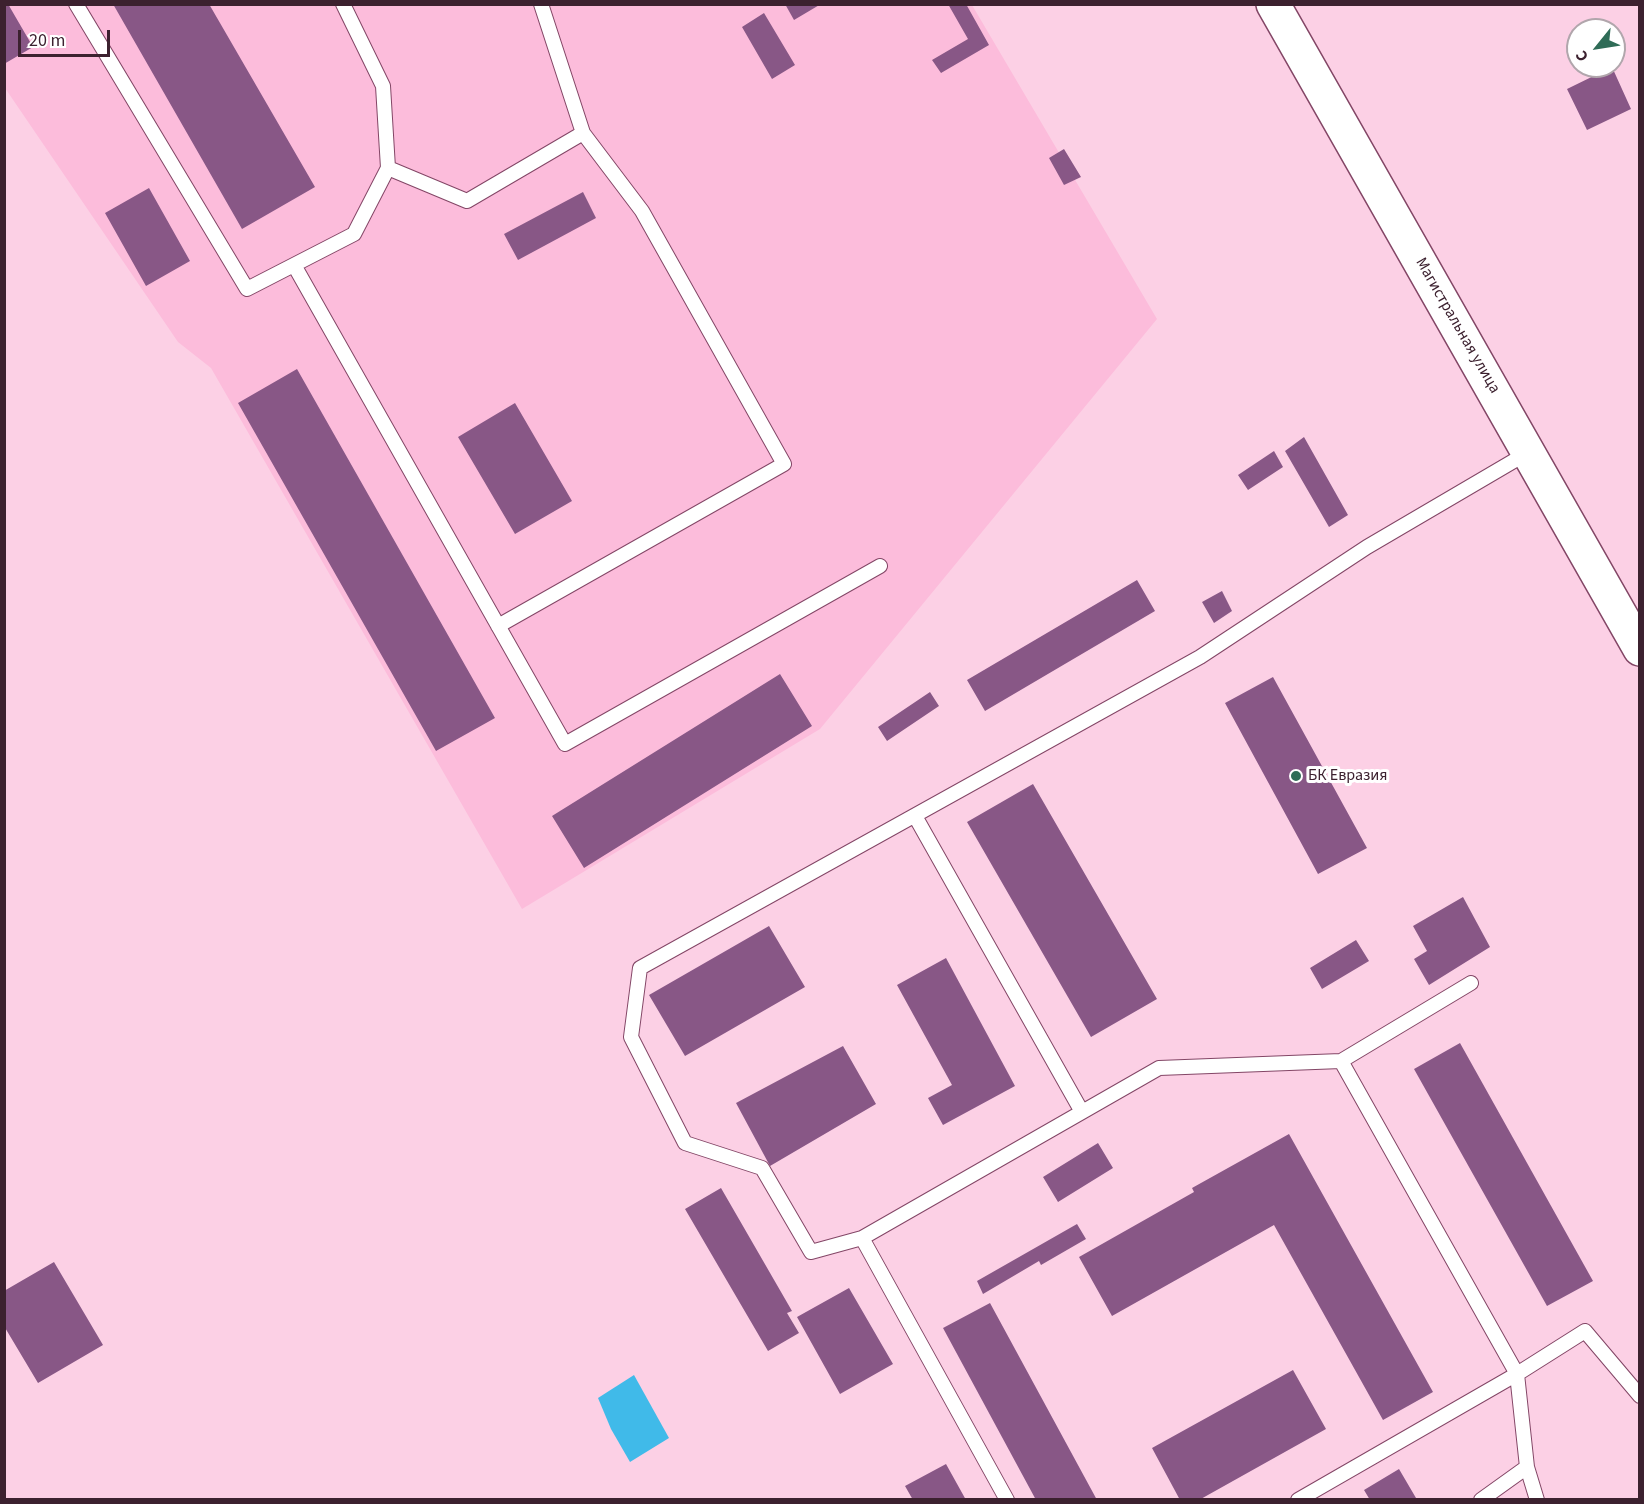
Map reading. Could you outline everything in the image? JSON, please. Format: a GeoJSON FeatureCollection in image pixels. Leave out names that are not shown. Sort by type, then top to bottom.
{"type":"FeatureCollection","features":[{"type":"Feature","properties":{"kind":"street","name":"Магистральная улица"},"geometry":{"type":"LineString","coordinates":[[1273,4],[1640,650]]}},
{"type":"Feature","properties":{"kind":"lane"},"geometry":{"type":"LineString","coordinates":[[76,4],[247,289],[354,234],[388,168],[383,86],[343,4]]}},
{"type":"Feature","properties":{"kind":"lane"},"geometry":{"type":"LineString","coordinates":[[498,626],[784,464],[642,212],[583,133],[541,4]]}},
{"type":"Feature","properties":{"kind":"lane"},"geometry":{"type":"LineString","coordinates":[[388,168],[467,201],[583,133]]}},
{"type":"Feature","properties":{"kind":"lane"},"geometry":{"type":"LineString","coordinates":[[294,265],[565,744],[880,566]]}},
{"type":"Feature","properties":{"kind":"lane"},"geometry":{"type":"LineString","coordinates":[[1471,983],[1341,1061],[1159,1068],[862,1238],[811,1252],[762,1168],[685,1143],[631,1037],[640,968],[1200,657],[1367,547],[1529,453]]}},
{"type":"Feature","properties":{"kind":"lane"},"geometry":{"type":"LineString","coordinates":[[915,816],[1082,1112]]}},
{"type":"Feature","properties":{"kind":"lane"},"geometry":{"type":"LineString","coordinates":[[1341,1061],[1518,1374],[1527,1467],[1538,1500]]}},
{"type":"Feature","properties":{"kind":"lane"},"geometry":{"type":"LineString","coordinates":[[862,1238],[1007,1500]]}},
{"type":"Feature","properties":{"kind":"lane"},"geometry":{"type":"LineString","coordinates":[[1298,1500],[1518,1374],[1585,1331],[1640,1396]]}},
{"type":"Feature","properties":{"kind":"lane"},"geometry":{"type":"LineString","coordinates":[[1481,1500],[1527,1467]]}},
{"type":"Feature","properties":{"kind":"shaded area"},"geometry":{"type":"Polygon","coordinates":[[[4,5],[972,5],[1157,319],[820,729],[522,909],[211,368],[178,342],[5,88],[4,5]]]}},
{"type":"Feature","properties":{"kind":"water"},"geometry":{"type":"Polygon","coordinates":[[[634,1375],[669,1438],[630,1462],[611,1429],[598,1398],[634,1375]]]}},
{"type":"Feature","properties":{"kind":"building"},"geometry":{"type":"Polygon","coordinates":[[[4,4],[8,4],[33,47],[4,64],[4,4]]]}},
{"type":"Feature","properties":{"kind":"building"},"geometry":{"type":"Polygon","coordinates":[[[113,4],[209,4],[315,187],[242,229],[113,4]]]}},
{"type":"Feature","properties":{"kind":"building"},"geometry":{"type":"Polygon","coordinates":[[[785,4],[821,4],[794,20],[785,4]]]}},
{"type":"Feature","properties":{"kind":"building"},"geometry":{"type":"Polygon","coordinates":[[[948,4],[966,4],[989,45],[941,73],[932,60],[968,39],[948,4]]]}},
{"type":"Feature","properties":{"kind":"building"},"geometry":{"type":"Polygon","coordinates":[[[764,13],[795,65],[772,79],[742,27],[764,13]]]}},
{"type":"Feature","properties":{"kind":"building"},"geometry":{"type":"Polygon","coordinates":[[[1590,78],[1617,78],[1631,109],[1587,130],[1567,89],[1590,78]]]}},
{"type":"Feature","properties":{"kind":"building"},"geometry":{"type":"Polygon","coordinates":[[[1064,149],[1081,177],[1064,185],[1049,158],[1064,149]]]}},
{"type":"Feature","properties":{"kind":"building"},"geometry":{"type":"Polygon","coordinates":[[[149,188],[190,261],[146,286],[105,213],[149,188]]]}},
{"type":"Feature","properties":{"kind":"building"},"geometry":{"type":"Polygon","coordinates":[[[583,192],[596,218],[518,260],[504,234],[583,192]]]}},
{"type":"Feature","properties":{"kind":"building"},"geometry":{"type":"Polygon","coordinates":[[[297,369],[495,718],[436,751],[238,403],[297,369]]]}},
{"type":"Feature","properties":{"kind":"building"},"geometry":{"type":"Polygon","coordinates":[[[515,403],[572,501],[515,534],[458,437],[515,403]]]}},
{"type":"Feature","properties":{"kind":"building"},"geometry":{"type":"Polygon","coordinates":[[[1304,437],[1348,515],[1329,527],[1285,451],[1304,437]]]}},
{"type":"Feature","properties":{"kind":"building"},"geometry":{"type":"Polygon","coordinates":[[[1274,451],[1283,467],[1248,490],[1238,475],[1274,451]]]}},
{"type":"Feature","properties":{"kind":"building"},"geometry":{"type":"Polygon","coordinates":[[[1137,580],[1155,611],[985,711],[967,680],[1137,580]]]}},
{"type":"Feature","properties":{"kind":"building"},"geometry":{"type":"Polygon","coordinates":[[[1222,591],[1232,611],[1214,623],[1202,602],[1222,591]]]}},
{"type":"Feature","properties":{"kind":"building"},"geometry":{"type":"Polygon","coordinates":[[[780,674],[812,726],[584,868],[552,816],[780,674]]]}},
{"type":"Feature","properties":{"kind":"building","name":"БК Евразия"},"geometry":{"type":"Polygon","coordinates":[[[1273,677],[1367,848],[1318,874],[1225,703],[1273,677]]]}},
{"type":"Feature","properties":{"kind":"building"},"geometry":{"type":"Polygon","coordinates":[[[930,692],[939,706],[887,741],[878,727],[930,692]]]}},
{"type":"Feature","properties":{"kind":"building"},"geometry":{"type":"Polygon","coordinates":[[[1033,784],[1157,999],[1091,1037],[967,822],[1033,784]]]}},
{"type":"Feature","properties":{"kind":"building"},"geometry":{"type":"Polygon","coordinates":[[[1463,897],[1490,947],[1429,985],[1414,959],[1427,951],[1413,926],[1463,897]]]}},
{"type":"Feature","properties":{"kind":"building"},"geometry":{"type":"Polygon","coordinates":[[[769,926],[805,987],[685,1056],[649,995],[769,926]]]}},
{"type":"Feature","properties":{"kind":"building"},"geometry":{"type":"Polygon","coordinates":[[[1356,940],[1369,961],[1322,989],[1310,968],[1356,940]]]}},
{"type":"Feature","properties":{"kind":"building"},"geometry":{"type":"Polygon","coordinates":[[[946,958],[1015,1086],[943,1125],[928,1098],[952,1085],[897,985],[946,958]]]}},
{"type":"Feature","properties":{"kind":"building"},"geometry":{"type":"Polygon","coordinates":[[[1460,1043],[1593,1281],[1547,1306],[1414,1069],[1460,1043]]]}},
{"type":"Feature","properties":{"kind":"building"},"geometry":{"type":"Polygon","coordinates":[[[843,1046],[876,1104],[770,1166],[736,1103],[843,1046]]]}},
{"type":"Feature","properties":{"kind":"building"},"geometry":{"type":"Polygon","coordinates":[[[1289,1134],[1433,1392],[1383,1420],[1274,1225],[1112,1316],[1079,1257],[1194,1192],[1192,1188],[1289,1134]]]}},
{"type":"Feature","properties":{"kind":"building"},"geometry":{"type":"Polygon","coordinates":[[[1098,1143],[1113,1168],[1058,1202],[1043,1177],[1098,1143]]]}},
{"type":"Feature","properties":{"kind":"building"},"geometry":{"type":"Polygon","coordinates":[[[721,1188],[792,1311],[787,1313],[799,1333],[768,1351],[685,1209],[721,1188]]]}},
{"type":"Feature","properties":{"kind":"building"},"geometry":{"type":"Polygon","coordinates":[[[1077,1224],[1086,1239],[1041,1265],[1039,1261],[983,1294],[977,1281],[1077,1224]]]}},
{"type":"Feature","properties":{"kind":"building"},"geometry":{"type":"Polygon","coordinates":[[[54,1262],[103,1345],[38,1383],[4,1326],[4,1291],[54,1262]]]}},
{"type":"Feature","properties":{"kind":"building"},"geometry":{"type":"Polygon","coordinates":[[[849,1288],[893,1364],[840,1394],[797,1317],[849,1288]]]}},
{"type":"Feature","properties":{"kind":"building"},"geometry":{"type":"Polygon","coordinates":[[[990,1303],[1097,1500],[1036,1500],[943,1328],[990,1303]]]}},
{"type":"Feature","properties":{"kind":"building"},"geometry":{"type":"Polygon","coordinates":[[[1293,1370],[1326,1429],[1199,1500],[1180,1500],[1152,1448],[1293,1370]]]}},
{"type":"Feature","properties":{"kind":"building"},"geometry":{"type":"Polygon","coordinates":[[[946,1464],[966,1500],[913,1500],[905,1486],[946,1464]]]}},
{"type":"Feature","properties":{"kind":"building"},"geometry":{"type":"Polygon","coordinates":[[[1399,1469],[1416,1498],[1370,1500],[1364,1490],[1399,1469]]]}},
{"type":"Feature","properties":{"kind":"place","name":"БК Евразия"},"geometry":{"type":"Point","coordinates":[1296,776]}}]}
